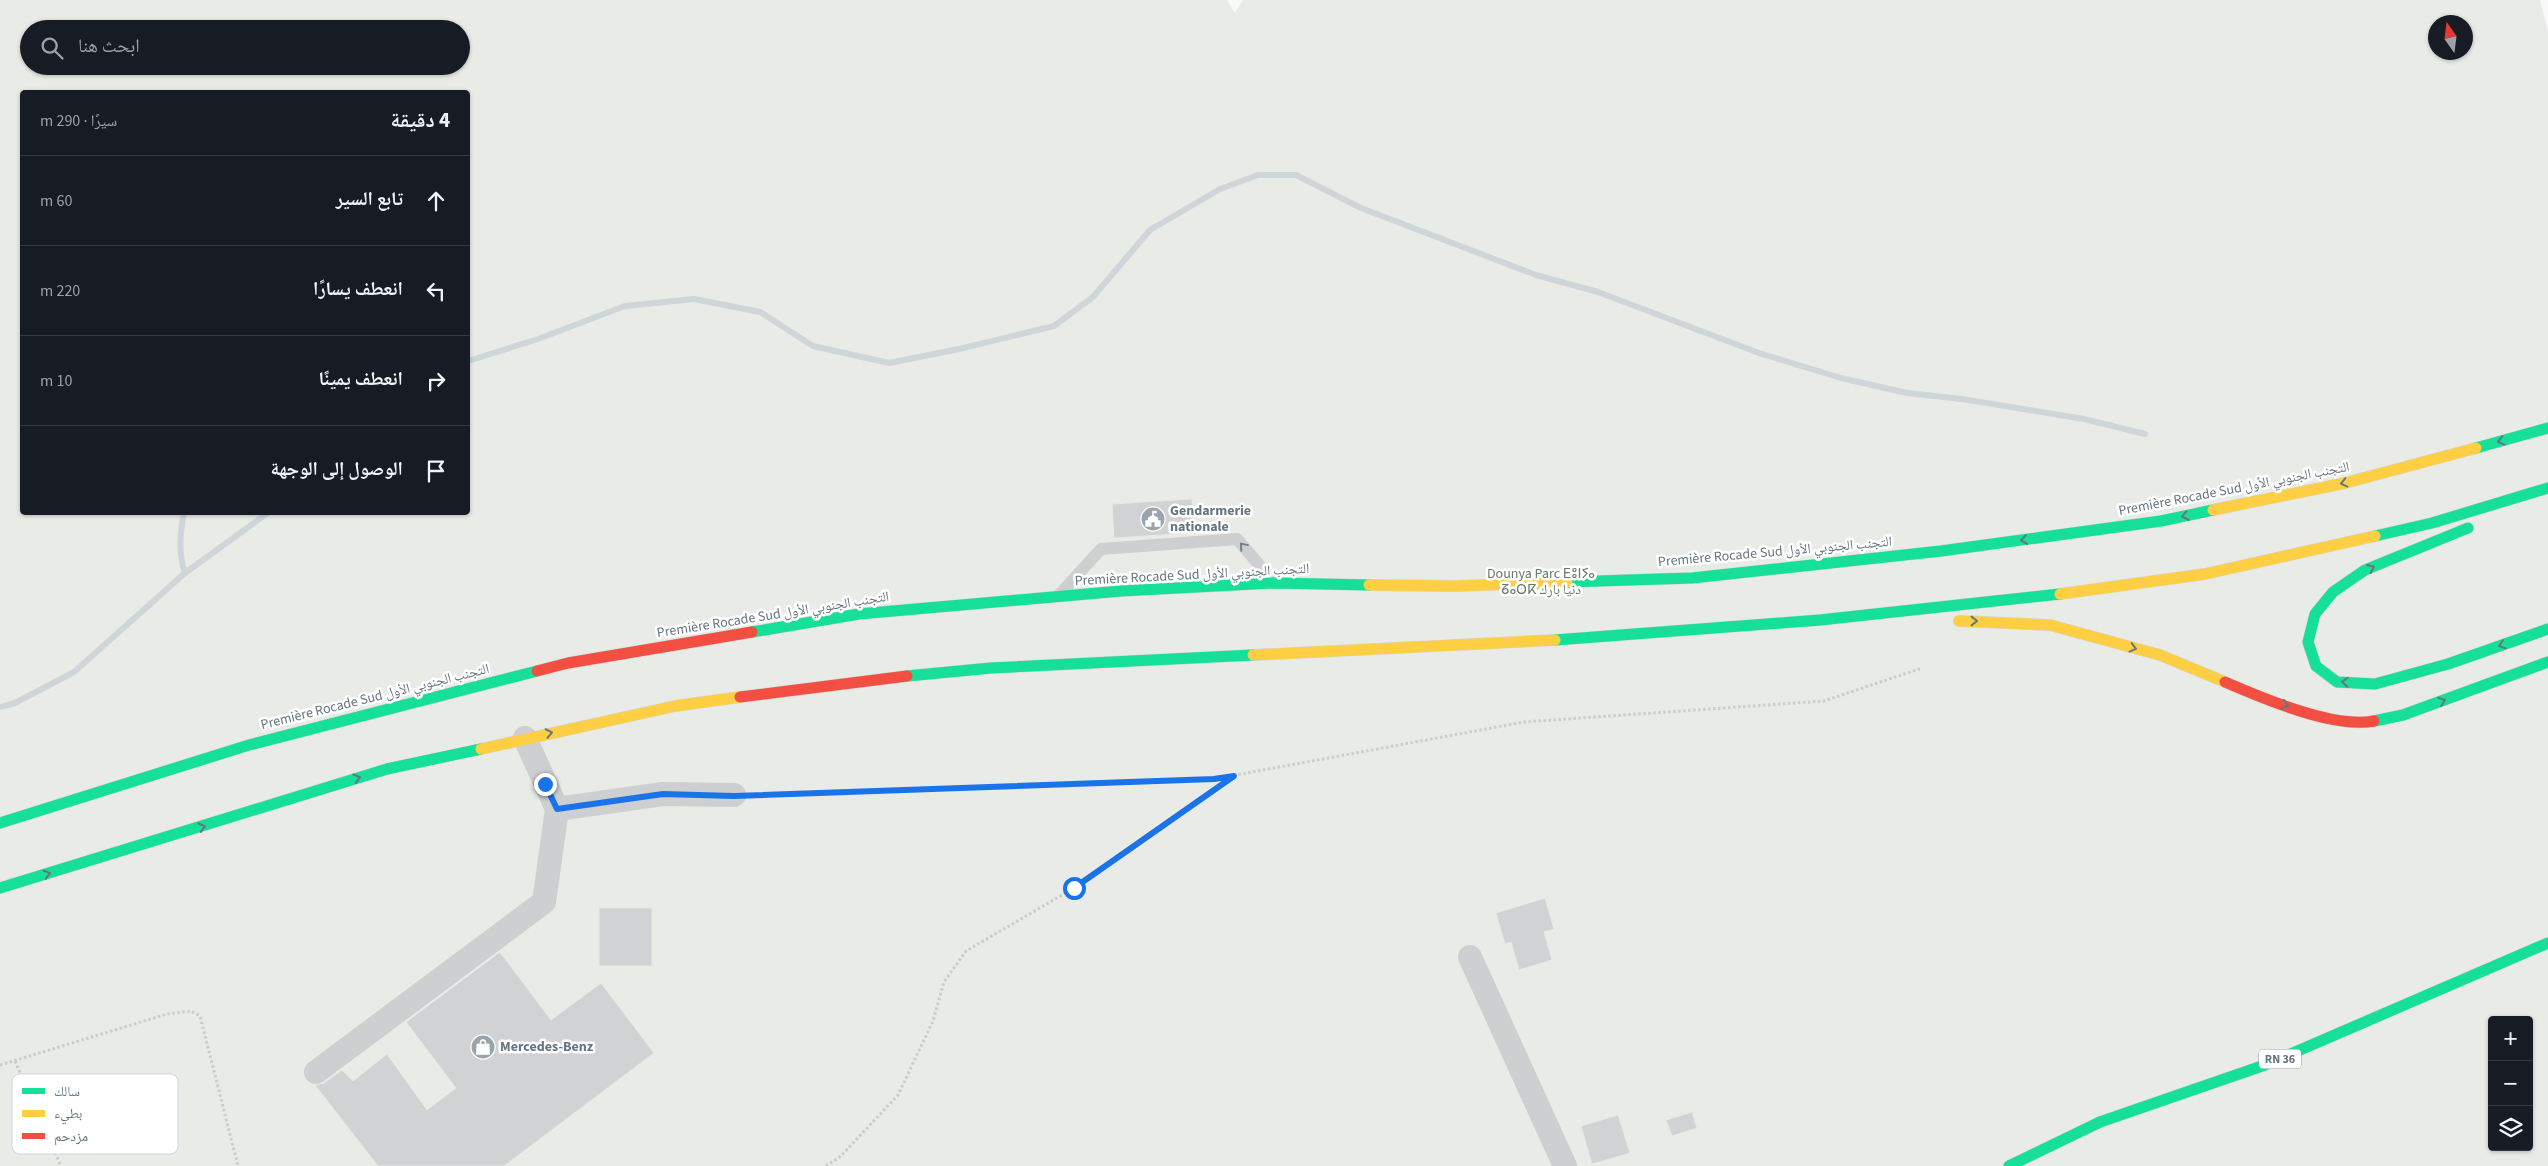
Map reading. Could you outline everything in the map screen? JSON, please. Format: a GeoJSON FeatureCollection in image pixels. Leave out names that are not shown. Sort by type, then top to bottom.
{"type":"FeatureCollection","features":[{"type":"Feature","properties":{"kind":"main road","name":"Première Rocade Sud التجنب الجنوبي الأول"},"geometry":{"type":"LineString","coordinates":[[0,824],[249,744],[568,663],[859,614],[1058,596],[1274,583],[1457,586],[1692,578],[1941,551],[2161,521],[2345,483],[2548,428]]}},
{"type":"Feature","properties":{"kind":"main road"},"geometry":{"type":"LineString","coordinates":[[0,888],[387,768],[675,706],[830,684],[991,668],[1533,642],[1820,620],[2009,601],[2205,574],[2432,523],[2548,488]]}},
{"type":"Feature","properties":{"kind":"main road"},"geometry":{"type":"LineString","coordinates":[[2502,514],[2548,496]]}},
{"type":"Feature","properties":{"kind":"main road"},"geometry":{"type":"LineString","coordinates":[[2475,526],[2365,570],[2333,592],[2315,614],[2308,642],[2316,666],[2337,682],[2375,684],[2448,664],[2548,628]]}},
{"type":"Feature","properties":{"kind":"main road"},"geometry":{"type":"LineString","coordinates":[[1820,620],[1926,621]]}},
{"type":"Feature","properties":{"kind":"main road"},"geometry":{"type":"LineString","coordinates":[[1946,621],[2050,625],[2160,655],[2251,693],[2315,715],[2362,723],[2402,715],[2548,662]]}},
{"type":"Feature","properties":{"kind":"main road","name":"RN 36"},"geometry":{"type":"LineString","coordinates":[[2009,1166],[2100,1122],[2265,1065],[2548,942]]}},
{"type":"Feature","properties":{"kind":"street"},"geometry":{"type":"LineString","coordinates":[[316,1072],[544,902],[557,809],[525,738]]}},
{"type":"Feature","properties":{"kind":"street"},"geometry":{"type":"LineString","coordinates":[[557,809],[663,794],[734,796]]}},
{"type":"Feature","properties":{"kind":"street"},"geometry":{"type":"LineString","coordinates":[[1470,957],[1565,1166]]}},
{"type":"Feature","properties":{"kind":"lane"},"geometry":{"type":"LineString","coordinates":[[1058,596],[1102,549],[1237,540],[1274,583]]}},
{"type":"Feature","properties":{"kind":"path"},"geometry":{"type":"LineString","coordinates":[[734,796],[1205,780],[1524,722],[1824,701],[1922,668]]}},
{"type":"Feature","properties":{"kind":"path"},"geometry":{"type":"LineString","coordinates":[[826,1166],[841,1156],[898,1095],[933,1021],[944,982],[966,950],[1074,888],[1234,776]]}},
{"type":"Feature","properties":{"kind":"path"},"geometry":{"type":"LineString","coordinates":[[0,1065],[167,1014],[191,1011],[200,1016],[238,1166]]}},
{"type":"Feature","properties":{"kind":"path"},"geometry":{"type":"LineString","coordinates":[[15,1061],[21,1074]]}},
{"type":"Feature","properties":{"kind":"path"},"geometry":{"type":"LineString","coordinates":[[56,1154],[61,1166]]}},
{"type":"Feature","properties":{"kind":"green space","name":"Dounya Parc ⴹⵓⵏⵢⴰ ⵒⴰⵔⴽ دنيا بارك"},"geometry":{"type":"Polygon","coordinates":[[[0,0],[1227,0],[1235,13],[1243,0],[2540,0],[2548,31],[2548,1166],[0,1166],[0,0]]]}},
{"type":"Feature","properties":{"kind":"building","name":"Gendarmerie nationale"},"geometry":{"type":"Polygon","coordinates":[[[1192,499],[1194,533],[1114,538],[1112,504],[1192,499]]]}},
{"type":"Feature","properties":{"kind":"building"},"geometry":{"type":"Polygon","coordinates":[[[1545,898],[1554,929],[1544,932],[1552,960],[1519,970],[1511,942],[1505,944],[1496,913],[1545,898]]]}},
{"type":"Feature","properties":{"kind":"building"},"geometry":{"type":"Polygon","coordinates":[[[599,908],[652,908],[652,966],[599,966],[599,908]]]}},
{"type":"Feature","properties":{"kind":"building"},"geometry":{"type":"Polygon","coordinates":[[[500,952],[551,1020],[601,983],[654,1053],[504,1166],[378,1166],[315,1085],[324,1083],[342,1070],[353,1081],[387,1054],[427,1110],[456,1088],[406,1022],[500,952]]]}},
{"type":"Feature","properties":{"kind":"building"},"geometry":{"type":"Polygon","coordinates":[[[1692,1112],[1697,1128],[1672,1136],[1666,1120],[1692,1112]]]}},
{"type":"Feature","properties":{"kind":"building"},"geometry":{"type":"Polygon","coordinates":[[[1618,1115],[1630,1153],[1592,1164],[1581,1126],[1618,1115]]]}},
{"type":"Feature","properties":{"kind":"waterway"},"geometry":{"type":"LineString","coordinates":[[470,360],[538,339],[625,306],[694,299],[760,312],[813,346],[889,363],[959,349],[1054,326],[1093,297],[1150,230],[1220,189],[1258,175],[1296,175],[1361,208],[1536,275],[1598,292],[1759,353],[1841,378],[1907,393],[1962,399],[2084,419],[2145,434]]}},
{"type":"Feature","properties":{"kind":"waterway"},"geometry":{"type":"LineString","coordinates":[[183,515],[180,543],[185,573]]}},
{"type":"Feature","properties":{"kind":"waterway"},"geometry":{"type":"LineString","coordinates":[[0,707],[15,703],[74,672],[185,573],[265,515]]}},
{"type":"Feature","properties":{"kind":"traffic: fast"},"geometry":{"type":"LineString","coordinates":[[2476,448],[2548,428]]}},
{"type":"Feature","properties":{"kind":"traffic: fast"},"geometry":{"type":"LineString","coordinates":[[2375,536],[2432,523],[2548,488]]}},
{"type":"Feature","properties":{"kind":"traffic: fast"},"geometry":{"type":"LineString","coordinates":[[1567,582],[1692,578],[1941,551],[2161,521],[2213,510]]}},
{"type":"Feature","properties":{"kind":"traffic: fast"},"geometry":{"type":"LineString","coordinates":[[2468,528],[2365,570],[2333,592],[2315,614],[2308,642],[2316,666],[2337,682],[2375,684],[2448,664],[2548,629]]}},
{"type":"Feature","properties":{"kind":"traffic: fast"},"geometry":{"type":"LineString","coordinates":[[752,632],[859,614],[1121,591],[1274,583],[1369,585]]}},
{"type":"Feature","properties":{"kind":"traffic: fast"},"geometry":{"type":"LineString","coordinates":[[1555,640],[1820,620],[2060,594]]}},
{"type":"Feature","properties":{"kind":"traffic: fast"},"geometry":{"type":"LineString","coordinates":[[907,676],[991,668],[1253,655]]}},
{"type":"Feature","properties":{"kind":"traffic: fast"},"geometry":{"type":"LineString","coordinates":[[2374,721],[2403,715],[2548,662]]}},
{"type":"Feature","properties":{"kind":"traffic: fast"},"geometry":{"type":"LineString","coordinates":[[0,823],[249,745],[537,671]]}},
{"type":"Feature","properties":{"kind":"traffic: fast"},"geometry":{"type":"LineString","coordinates":[[0,888],[387,769],[481,749]]}},
{"type":"Feature","properties":{"kind":"traffic: fast"},"geometry":{"type":"LineString","coordinates":[[2009,1166],[2100,1122],[2265,1065],[2548,943]]}},
{"type":"Feature","properties":{"kind":"traffic: slow"},"geometry":{"type":"LineString","coordinates":[[2213,510],[2345,483],[2476,448]]}},
{"type":"Feature","properties":{"kind":"traffic: slow"},"geometry":{"type":"LineString","coordinates":[[2060,594],[2205,574],[2375,536]]}},
{"type":"Feature","properties":{"kind":"traffic: slow"},"geometry":{"type":"LineString","coordinates":[[1369,585],[1457,586],[1567,582]]}},
{"type":"Feature","properties":{"kind":"traffic: slow"},"geometry":{"type":"LineString","coordinates":[[1959,621],[2050,625],[2160,655],[2225,682]]}},
{"type":"Feature","properties":{"kind":"traffic: slow"},"geometry":{"type":"LineString","coordinates":[[1253,655],[1555,640]]}},
{"type":"Feature","properties":{"kind":"traffic: slow"},"geometry":{"type":"LineString","coordinates":[[481,749],[675,706],[740,697]]}},
{"type":"Feature","properties":{"kind":"traffic: jam"},"geometry":{"type":"LineString","coordinates":[[537,671],[568,663],[752,632]]}},
{"type":"Feature","properties":{"kind":"traffic: jam"},"geometry":{"type":"LineString","coordinates":[[740,697],[907,676]]}},
{"type":"Feature","properties":{"kind":"traffic: jam"},"geometry":{"type":"LineString","coordinates":[[2225,682],[2258,696],[2319,716],[2339,721],[2374,721]]}},
{"type":"Feature","properties":{"kind":"place","name":"Gendarmerie nationale"},"geometry":{"type":"Point","coordinates":[1153,519]}},
{"type":"Feature","properties":{"kind":"place","name":"Mercedes-Benz"},"geometry":{"type":"Point","coordinates":[483,1047]}},
{"type":"Feature","properties":{"kind":"route"},"geometry":{"type":"LineString","coordinates":[[545,784],[557,809],[663,794],[684,793],[734,796],[1214,779],[1234,776],[1074,888]]}}]}
